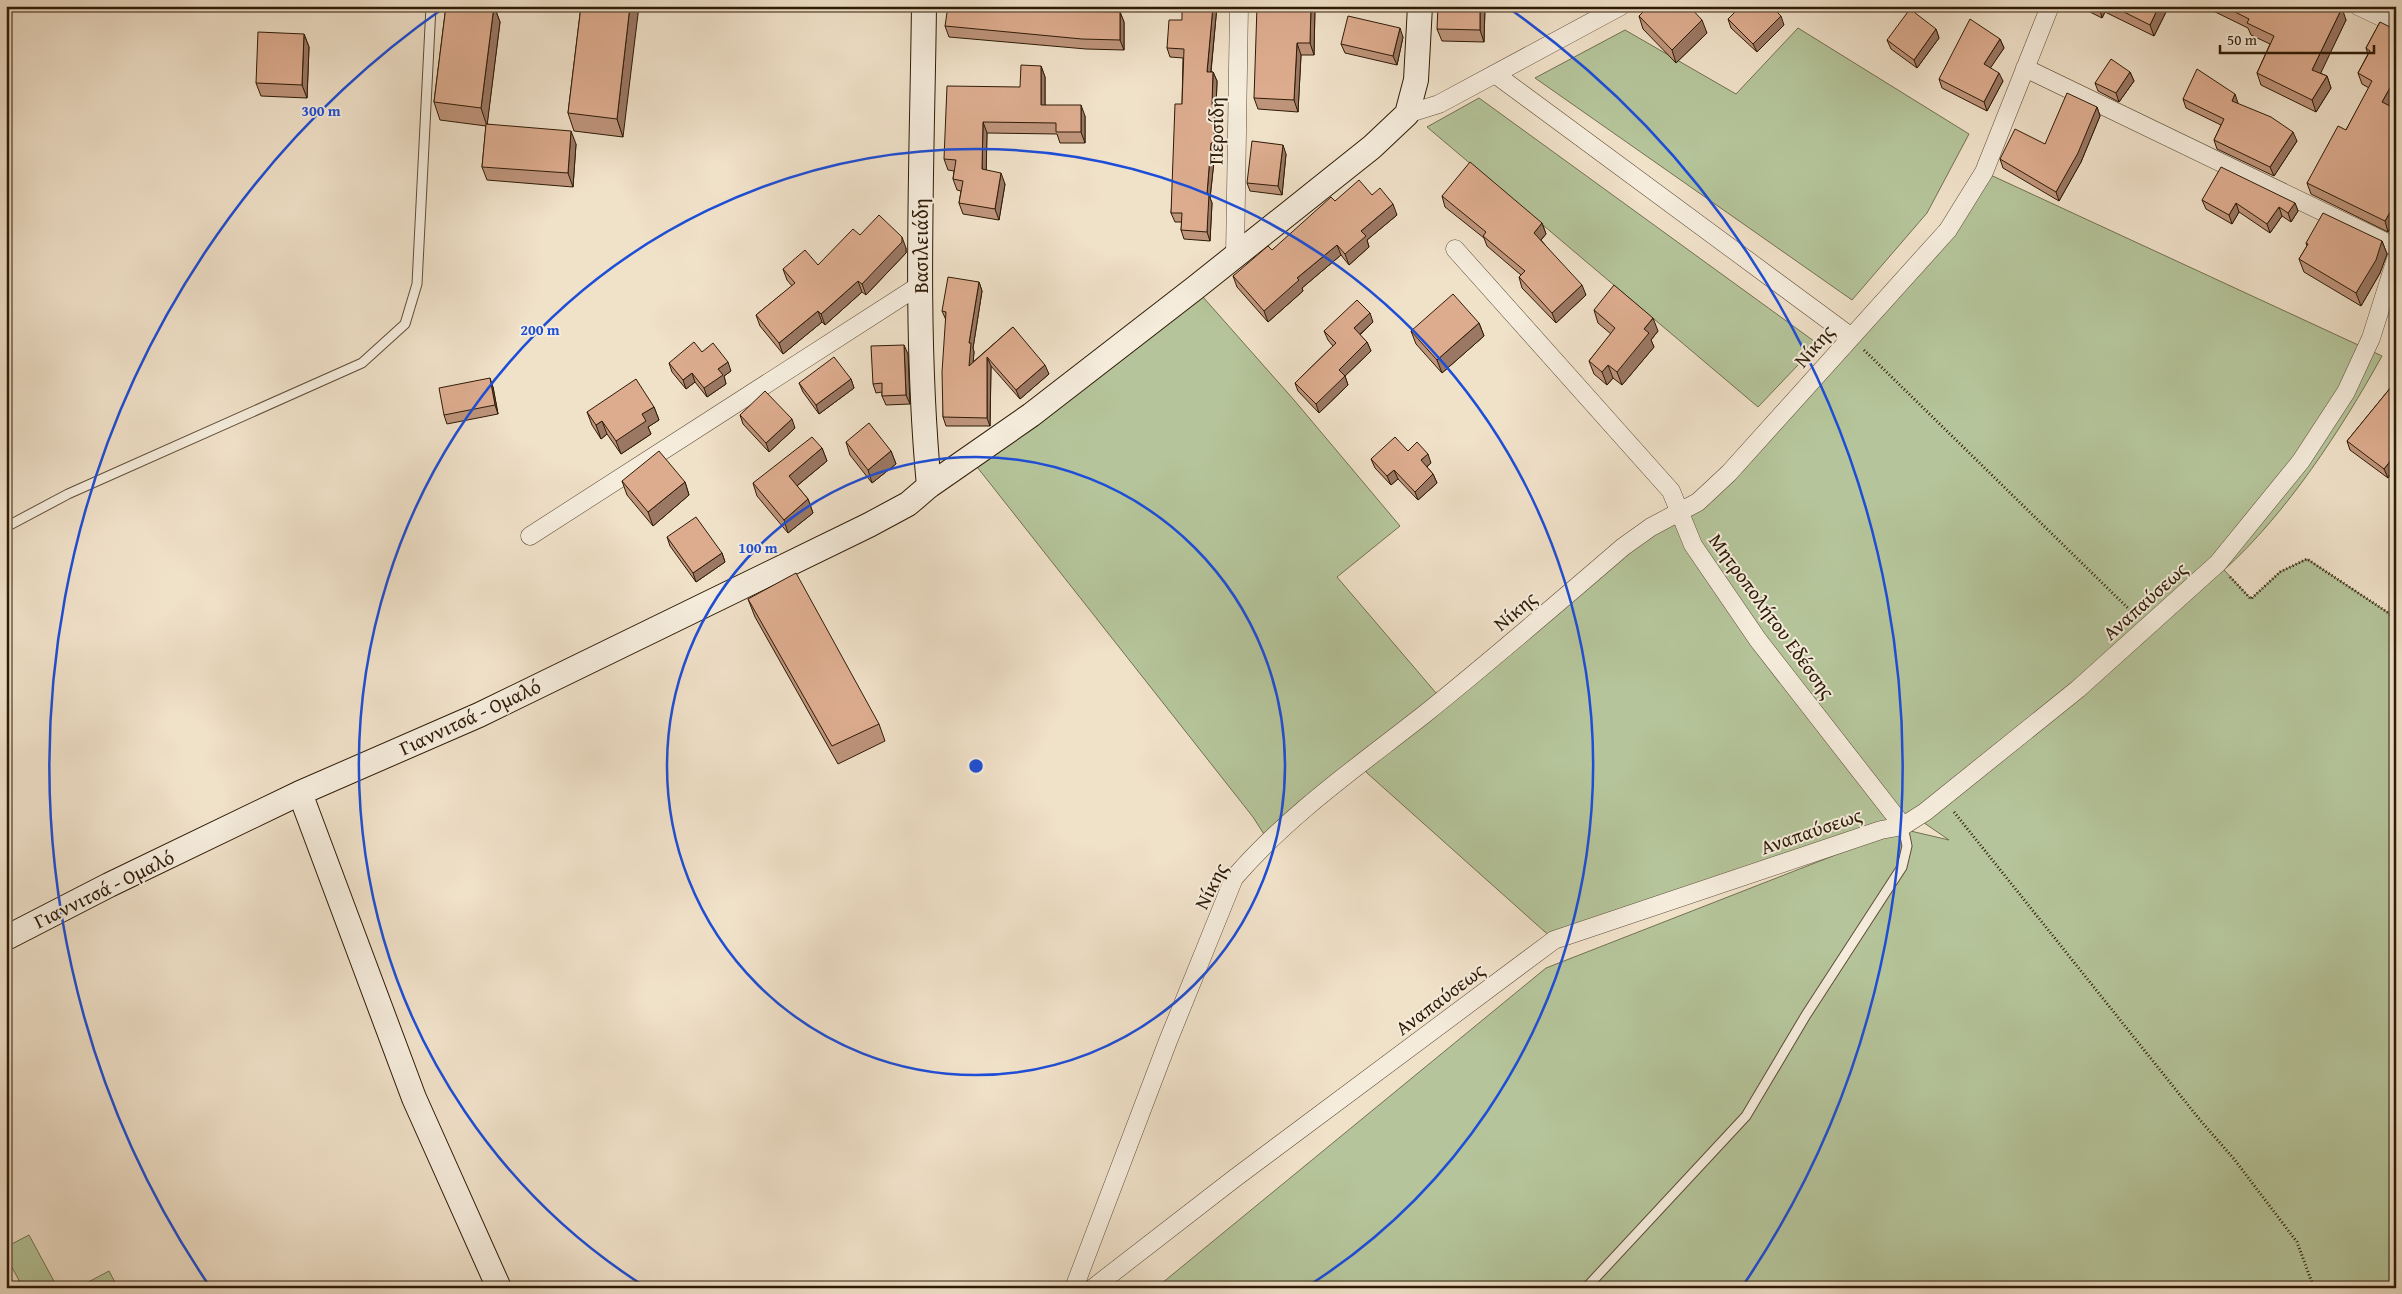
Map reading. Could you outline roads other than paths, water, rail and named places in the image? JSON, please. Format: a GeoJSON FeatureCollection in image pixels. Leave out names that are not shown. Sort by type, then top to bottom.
{"type":"FeatureCollection","features":[{"type":"Feature","properties":{"kind":"street","name":"Βασιλειάδη"},"geometry":{"type":"LineString","coordinates":[[924,6],[920,285],[925,448],[929,486]]}},
{"type":"Feature","properties":{"kind":"street","name":"Περσίδη"},"geometry":{"type":"LineString","coordinates":[[1235,256],[1239,6]]}},
{"type":"Feature","properties":{"kind":"street"},"geometry":{"type":"LineString","coordinates":[[1407,114],[1416,80],[1420,6]]}},
{"type":"Feature","properties":{"kind":"street","name":"Νίκης"},"geometry":{"type":"LineString","coordinates":[[1074,1288],[1168,1042],[1234,878],[1250,860],[1323,794],[1442,700],[1623,547],[1651,527],[1710,492],[1729,473],[1850,336],[1938,241],[1960,214],[1984,172],[2050,6]]}},
{"type":"Feature","properties":{"kind":"street"},"geometry":{"type":"LineString","coordinates":[[2358,6],[2396,24]]}},
{"type":"Feature","properties":{"kind":"street"},"geometry":{"type":"LineString","coordinates":[[1407,114],[1439,104],[1619,7]]}},
{"type":"Feature","properties":{"kind":"street"},"geometry":{"type":"LineString","coordinates":[[2025,68],[2396,247]]}},
{"type":"Feature","properties":{"kind":"street"},"geometry":{"type":"LineString","coordinates":[[1495,74],[1850,336]]}},
{"type":"Feature","properties":{"kind":"street","name":"Γιαννιτσά - Ομαλό"},"geometry":{"type":"LineString","coordinates":[[6,938],[109,885],[300,794],[479,715],[900,509],[929,486],[1031,415],[1372,147],[1407,114]]}},
{"type":"Feature","properties":{"kind":"street","name":"Μητροπολήτου Εδέσσης"},"geometry":{"type":"LineString","coordinates":[[1455,249],[1671,491],[1693,545],[1758,640],[1903,826]]}},
{"type":"Feature","properties":{"kind":"street","name":"Αναπαύσεως"},"geometry":{"type":"LineString","coordinates":[[1093,1288],[1235,1178],[1554,940],[1881,830],[1903,826],[1942,798],[2078,689],[2218,563],[2301,461],[2346,392],[2370,338],[2396,259]]}},
{"type":"Feature","properties":{"kind":"street"},"geometry":{"type":"LineString","coordinates":[[530,536],[920,285]]}},
{"type":"Feature","properties":{"kind":"street"},"geometry":{"type":"LineString","coordinates":[[300,794],[414,1098],[499,1288]]}},
{"type":"Feature","properties":{"kind":"lane"},"geometry":{"type":"LineString","coordinates":[[6,527],[68,494],[362,362],[405,324],[417,284],[431,6]]}},
{"type":"Feature","properties":{"kind":"lane"},"geometry":{"type":"LineString","coordinates":[[1586,1288],[1746,1116],[1806,1015],[1902,867],[1907,846],[1903,826]]}}]}
